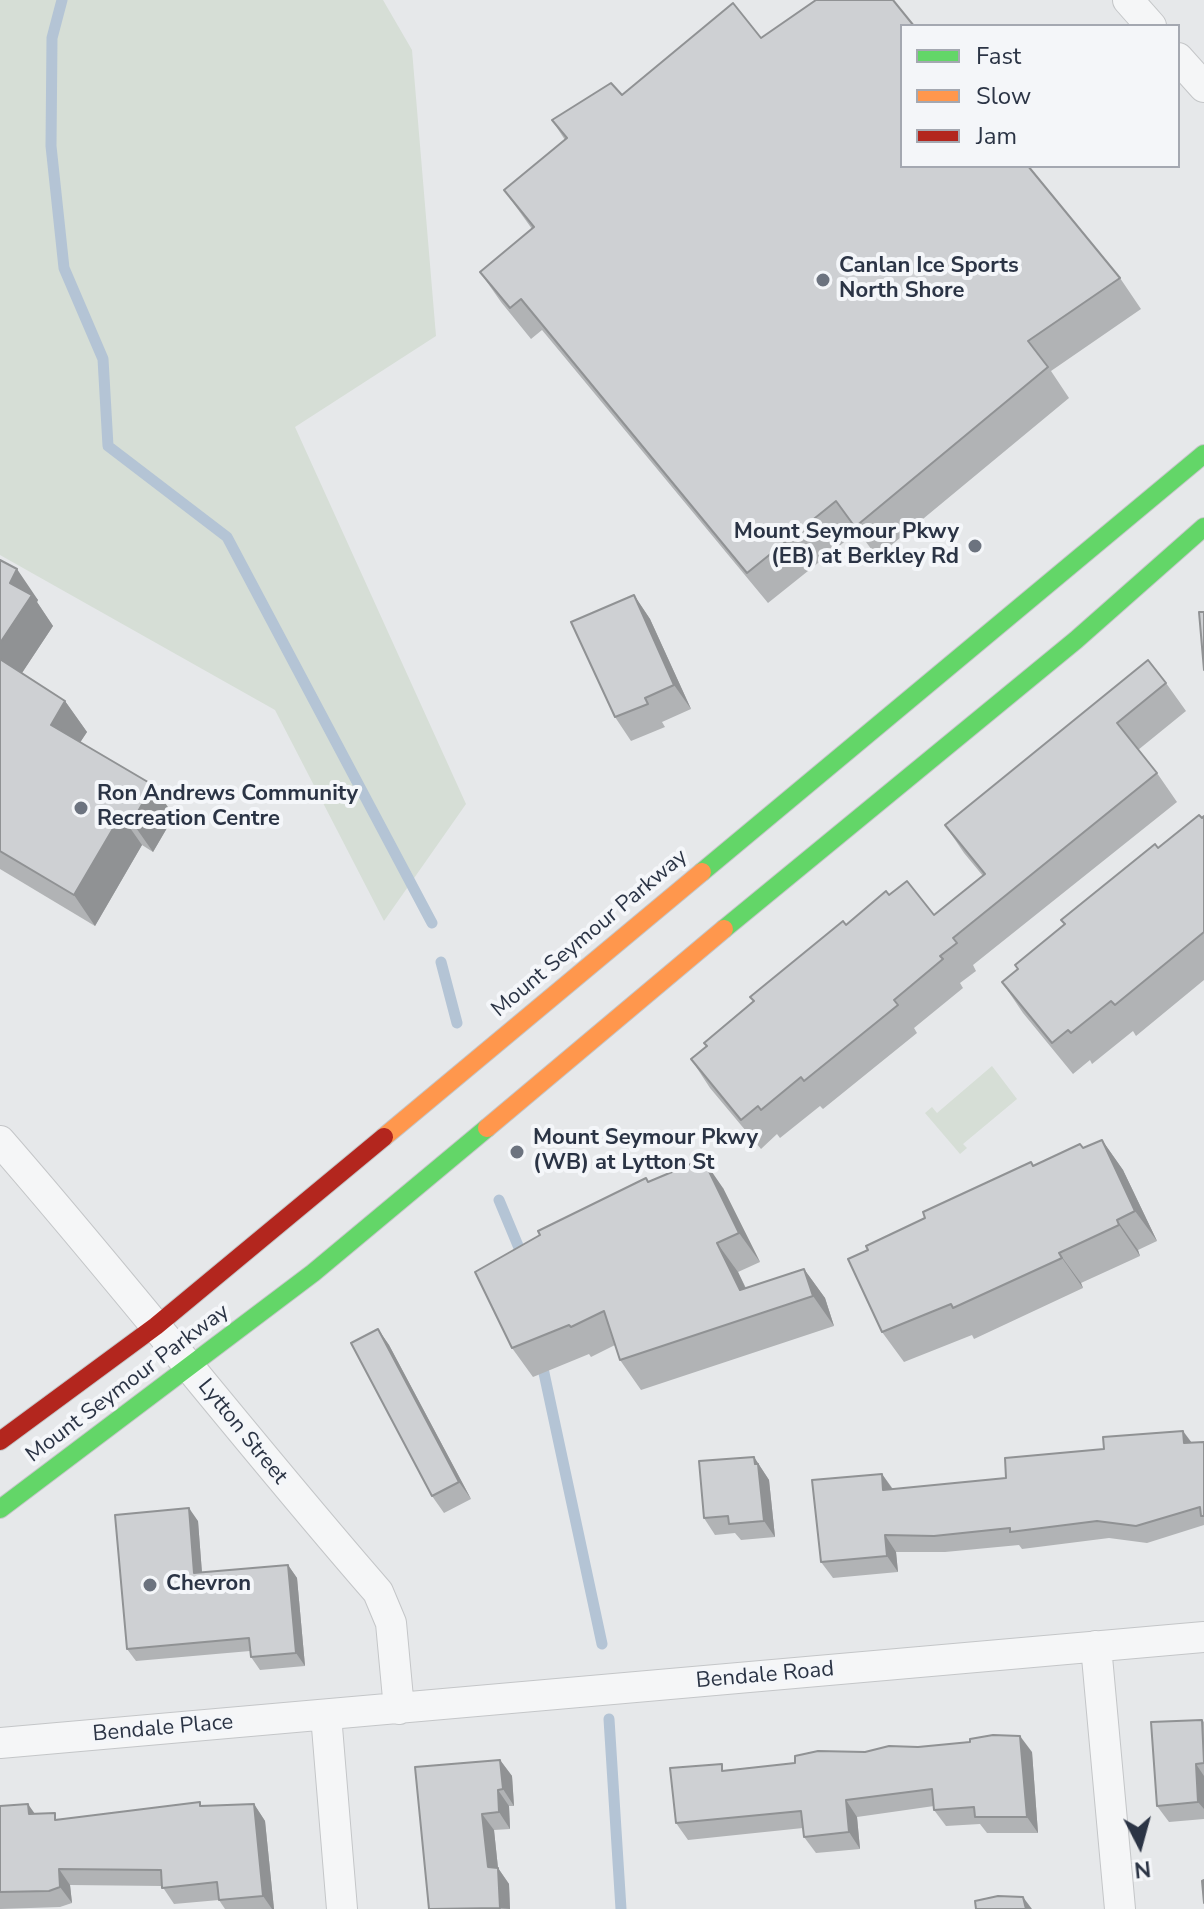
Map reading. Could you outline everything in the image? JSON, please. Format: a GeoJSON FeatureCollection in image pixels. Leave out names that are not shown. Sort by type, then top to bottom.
{"type":"FeatureCollection","features":[{"type":"Feature","properties":{"kind":"main road","name":"Mount Seymour Parkway"},"geometry":{"type":"LineString","coordinates":[[0,1441],[156,1326],[1204,454]]}},
{"type":"Feature","properties":{"kind":"main road","name":"Mount Seymour Parkway"},"geometry":{"type":"LineString","coordinates":[[0,1509],[313,1273],[917,767],[1076,640],[1204,527]]}},
{"type":"Feature","properties":{"kind":"street"},"geometry":{"type":"LineString","coordinates":[[1128,0],[1149,24]]}},
{"type":"Feature","properties":{"kind":"street"},"geometry":{"type":"LineString","coordinates":[[1180,60],[1204,87]]}},
{"type":"Feature","properties":{"kind":"street","name":"Lytton Street"},"geometry":{"type":"LineString","coordinates":[[0,1141],[378,1592],[391,1623],[399,1709]]}},
{"type":"Feature","properties":{"kind":"street","name":"Bendale Road"},"geometry":{"type":"LineString","coordinates":[[326,1715],[1204,1637]]}},
{"type":"Feature","properties":{"kind":"street"},"geometry":{"type":"LineString","coordinates":[[1096,1646],[1120,1909]]}},
{"type":"Feature","properties":{"kind":"street"},"geometry":{"type":"LineString","coordinates":[[326,1715],[342,1909]]}},
{"type":"Feature","properties":{"kind":"street","name":"Bendale Place"},"geometry":{"type":"LineString","coordinates":[[0,1743],[326,1715]]}},
{"type":"Feature","properties":{"kind":"shaded area"},"geometry":{"type":"Polygon","coordinates":[[[0,0],[383,0],[412,50],[436,336],[295,427],[466,804],[384,921],[275,710],[0,555],[0,0]]]}},
{"type":"Feature","properties":{"kind":"shaded area"},"geometry":{"type":"Polygon","coordinates":[[[992,1066],[1017,1099],[963,1144],[967,1148],[960,1154],[925,1113],[932,1107],[937,1113],[992,1066]]]}},
{"type":"Feature","properties":{"kind":"building","name":"Canlan Ice Sports North Shore"},"geometry":{"type":"Polygon","coordinates":[[[816,0],[893,0],[912,24],[900,24],[900,168],[1030,168],[1120,278],[1028,341],[1048,367],[855,527],[836,501],[747,573],[521,299],[510,308],[480,272],[534,227],[504,190],[567,138],[552,120],[611,83],[622,95],[733,3],[761,38],[816,0]]]}},
{"type":"Feature","properties":{"kind":"building"},"geometry":{"type":"Polygon","coordinates":[[[0,560],[17,569],[10,583],[32,595],[0,643],[0,560]]]}},
{"type":"Feature","properties":{"kind":"building"},"geometry":{"type":"Polygon","coordinates":[[[634,595],[674,685],[645,698],[648,704],[615,717],[571,622],[634,595]]]}},
{"type":"Feature","properties":{"kind":"building"},"geometry":{"type":"Polygon","coordinates":[[[1199,612],[1204,612],[1204,670],[1199,612]]]}},
{"type":"Feature","properties":{"kind":"building","name":"Ron Andrews Community Recreation Centre"},"geometry":{"type":"Polygon","coordinates":[[[0,659],[65,701],[51,725],[153,785],[132,822],[121,815],[74,895],[0,851],[0,659]]]}},
{"type":"Feature","properties":{"kind":"building"},"geometry":{"type":"Polygon","coordinates":[[[1148,660],[1166,683],[1117,723],[1157,773],[953,938],[957,943],[940,956],[943,959],[894,1000],[898,1005],[804,1081],[801,1077],[761,1110],[758,1106],[741,1120],[691,1059],[707,1046],[704,1043],[754,1001],[750,997],[843,921],[846,925],[886,891],[889,895],[907,881],[934,915],[985,874],[945,825],[1148,660]]]}},
{"type":"Feature","properties":{"kind":"building"},"geometry":{"type":"Polygon","coordinates":[[[1199,815],[1204,816],[1204,932],[1115,1005],[1111,1001],[1071,1033],[1068,1030],[1052,1043],[1002,982],[1018,969],[1015,965],[1065,924],[1061,920],[1155,844],[1158,848],[1199,815]]]}},
{"type":"Feature","properties":{"kind":"building"},"geometry":{"type":"Polygon","coordinates":[[[1102,1140],[1135,1211],[1117,1220],[1119,1225],[1059,1253],[1062,1258],[953,1308],[951,1304],[882,1332],[848,1259],[868,1250],[866,1246],[925,1218],[923,1212],[1031,1162],[1033,1166],[1080,1144],[1083,1148],[1102,1140]]]}},
{"type":"Feature","properties":{"kind":"building"},"geometry":{"type":"Polygon","coordinates":[[[703,1159],[739,1233],[717,1243],[740,1290],[804,1269],[813,1296],[620,1360],[604,1311],[571,1327],[569,1325],[512,1348],[475,1272],[540,1235],[538,1231],[646,1178],[648,1182],[703,1159]]]}},
{"type":"Feature","properties":{"kind":"building"},"geometry":{"type":"Polygon","coordinates":[[[378,1329],[459,1482],[432,1496],[351,1343],[378,1329]]]}},
{"type":"Feature","properties":{"kind":"building"},"geometry":{"type":"Polygon","coordinates":[[[1183,1431],[1184,1443],[1204,1442],[1204,1516],[1201,1516],[1200,1507],[1136,1526],[1097,1521],[1010,1532],[1010,1528],[934,1536],[885,1535],[887,1556],[821,1562],[812,1480],[882,1474],[883,1490],[1006,1478],[1005,1458],[1104,1449],[1103,1437],[1183,1431]]]}},
{"type":"Feature","properties":{"kind":"building"},"geometry":{"type":"Polygon","coordinates":[[[754,1457],[755,1464],[758,1464],[764,1521],[729,1524],[728,1516],[704,1518],[699,1461],[754,1457]]]}},
{"type":"Feature","properties":{"kind":"building"},"geometry":{"type":"Polygon","coordinates":[[[189,1508],[194,1573],[288,1565],[296,1653],[251,1657],[249,1638],[127,1649],[115,1515],[189,1508]]]}},
{"type":"Feature","properties":{"kind":"building"},"geometry":{"type":"Polygon","coordinates":[[[1202,1720],[1204,1763],[1196,1764],[1198,1802],[1157,1806],[1151,1722],[1202,1720]]]}},
{"type":"Feature","properties":{"kind":"building"},"geometry":{"type":"Polygon","coordinates":[[[993,1735],[1020,1736],[1027,1817],[975,1817],[974,1807],[934,1810],[932,1789],[846,1800],[849,1832],[804,1837],[801,1811],[676,1823],[670,1768],[722,1764],[722,1771],[795,1763],[795,1756],[818,1751],[865,1752],[889,1746],[918,1747],[970,1742],[970,1739],[993,1735]]]}},
{"type":"Feature","properties":{"kind":"building"},"geometry":{"type":"Polygon","coordinates":[[[500,1760],[503,1789],[498,1790],[499,1812],[482,1814],[488,1867],[498,1868],[500,1908],[429,1909],[415,1767],[500,1760]]]}},
{"type":"Feature","properties":{"kind":"building"},"geometry":{"type":"Polygon","coordinates":[[[200,1802],[200,1806],[254,1804],[263,1896],[219,1900],[217,1882],[162,1888],[161,1870],[59,1869],[60,1887],[49,1891],[0,1892],[0,1806],[28,1804],[29,1814],[55,1813],[55,1820],[200,1802]]]}},
{"type":"Feature","properties":{"kind":"building"},"geometry":{"type":"Polygon","coordinates":[[[998,1896],[1023,1897],[1026,1909],[976,1909],[975,1901],[998,1896]]]}},
{"type":"Feature","properties":{"kind":"waterway"},"geometry":{"type":"LineString","coordinates":[[62,0],[52,38],[51,146],[64,268],[103,359],[108,446],[227,537],[432,923]]}},
{"type":"Feature","properties":{"kind":"waterway"},"geometry":{"type":"LineString","coordinates":[[441,962],[457,1023]]}},
{"type":"Feature","properties":{"kind":"waterway"},"geometry":{"type":"LineString","coordinates":[[499,1200],[524,1260]]}},
{"type":"Feature","properties":{"kind":"waterway"},"geometry":{"type":"LineString","coordinates":[[541,1359],[602,1644]]}},
{"type":"Feature","properties":{"kind":"waterway"},"geometry":{"type":"LineString","coordinates":[[609,1719],[621,1909]]}},
{"type":"Feature","properties":{"kind":"traffic: fast"},"geometry":{"type":"LineString","coordinates":[[702,872],[1204,454]]}},
{"type":"Feature","properties":{"kind":"traffic: fast"},"geometry":{"type":"LineString","coordinates":[[724,929],[1076,640],[1204,527]]}},
{"type":"Feature","properties":{"kind":"traffic: fast"},"geometry":{"type":"LineString","coordinates":[[0,1509],[313,1273],[487,1128]]}},
{"type":"Feature","properties":{"kind":"traffic: slow"},"geometry":{"type":"LineString","coordinates":[[384,1137],[702,872]]}},
{"type":"Feature","properties":{"kind":"traffic: slow"},"geometry":{"type":"LineString","coordinates":[[487,1128],[724,929]]}},
{"type":"Feature","properties":{"kind":"traffic: jam"},"geometry":{"type":"LineString","coordinates":[[0,1441],[156,1326],[384,1137]]}},
{"type":"Feature","properties":{"kind":"place","name":"Canlan Ice Sports North Shore"},"geometry":{"type":"Point","coordinates":[823,280]}},
{"type":"Feature","properties":{"kind":"place","name":"Mount Seymour Pkwy (EB) at Berkley Rd"},"geometry":{"type":"Point","coordinates":[975,546]}},
{"type":"Feature","properties":{"kind":"place","name":"Ron Andrews Community Recreation Centre"},"geometry":{"type":"Point","coordinates":[81,808]}},
{"type":"Feature","properties":{"kind":"place","name":"Mount Seymour Pkwy (WB) at Lytton St"},"geometry":{"type":"Point","coordinates":[517,1152]}},
{"type":"Feature","properties":{"kind":"place","name":"Chevron"},"geometry":{"type":"Point","coordinates":[150,1585]}}]}
